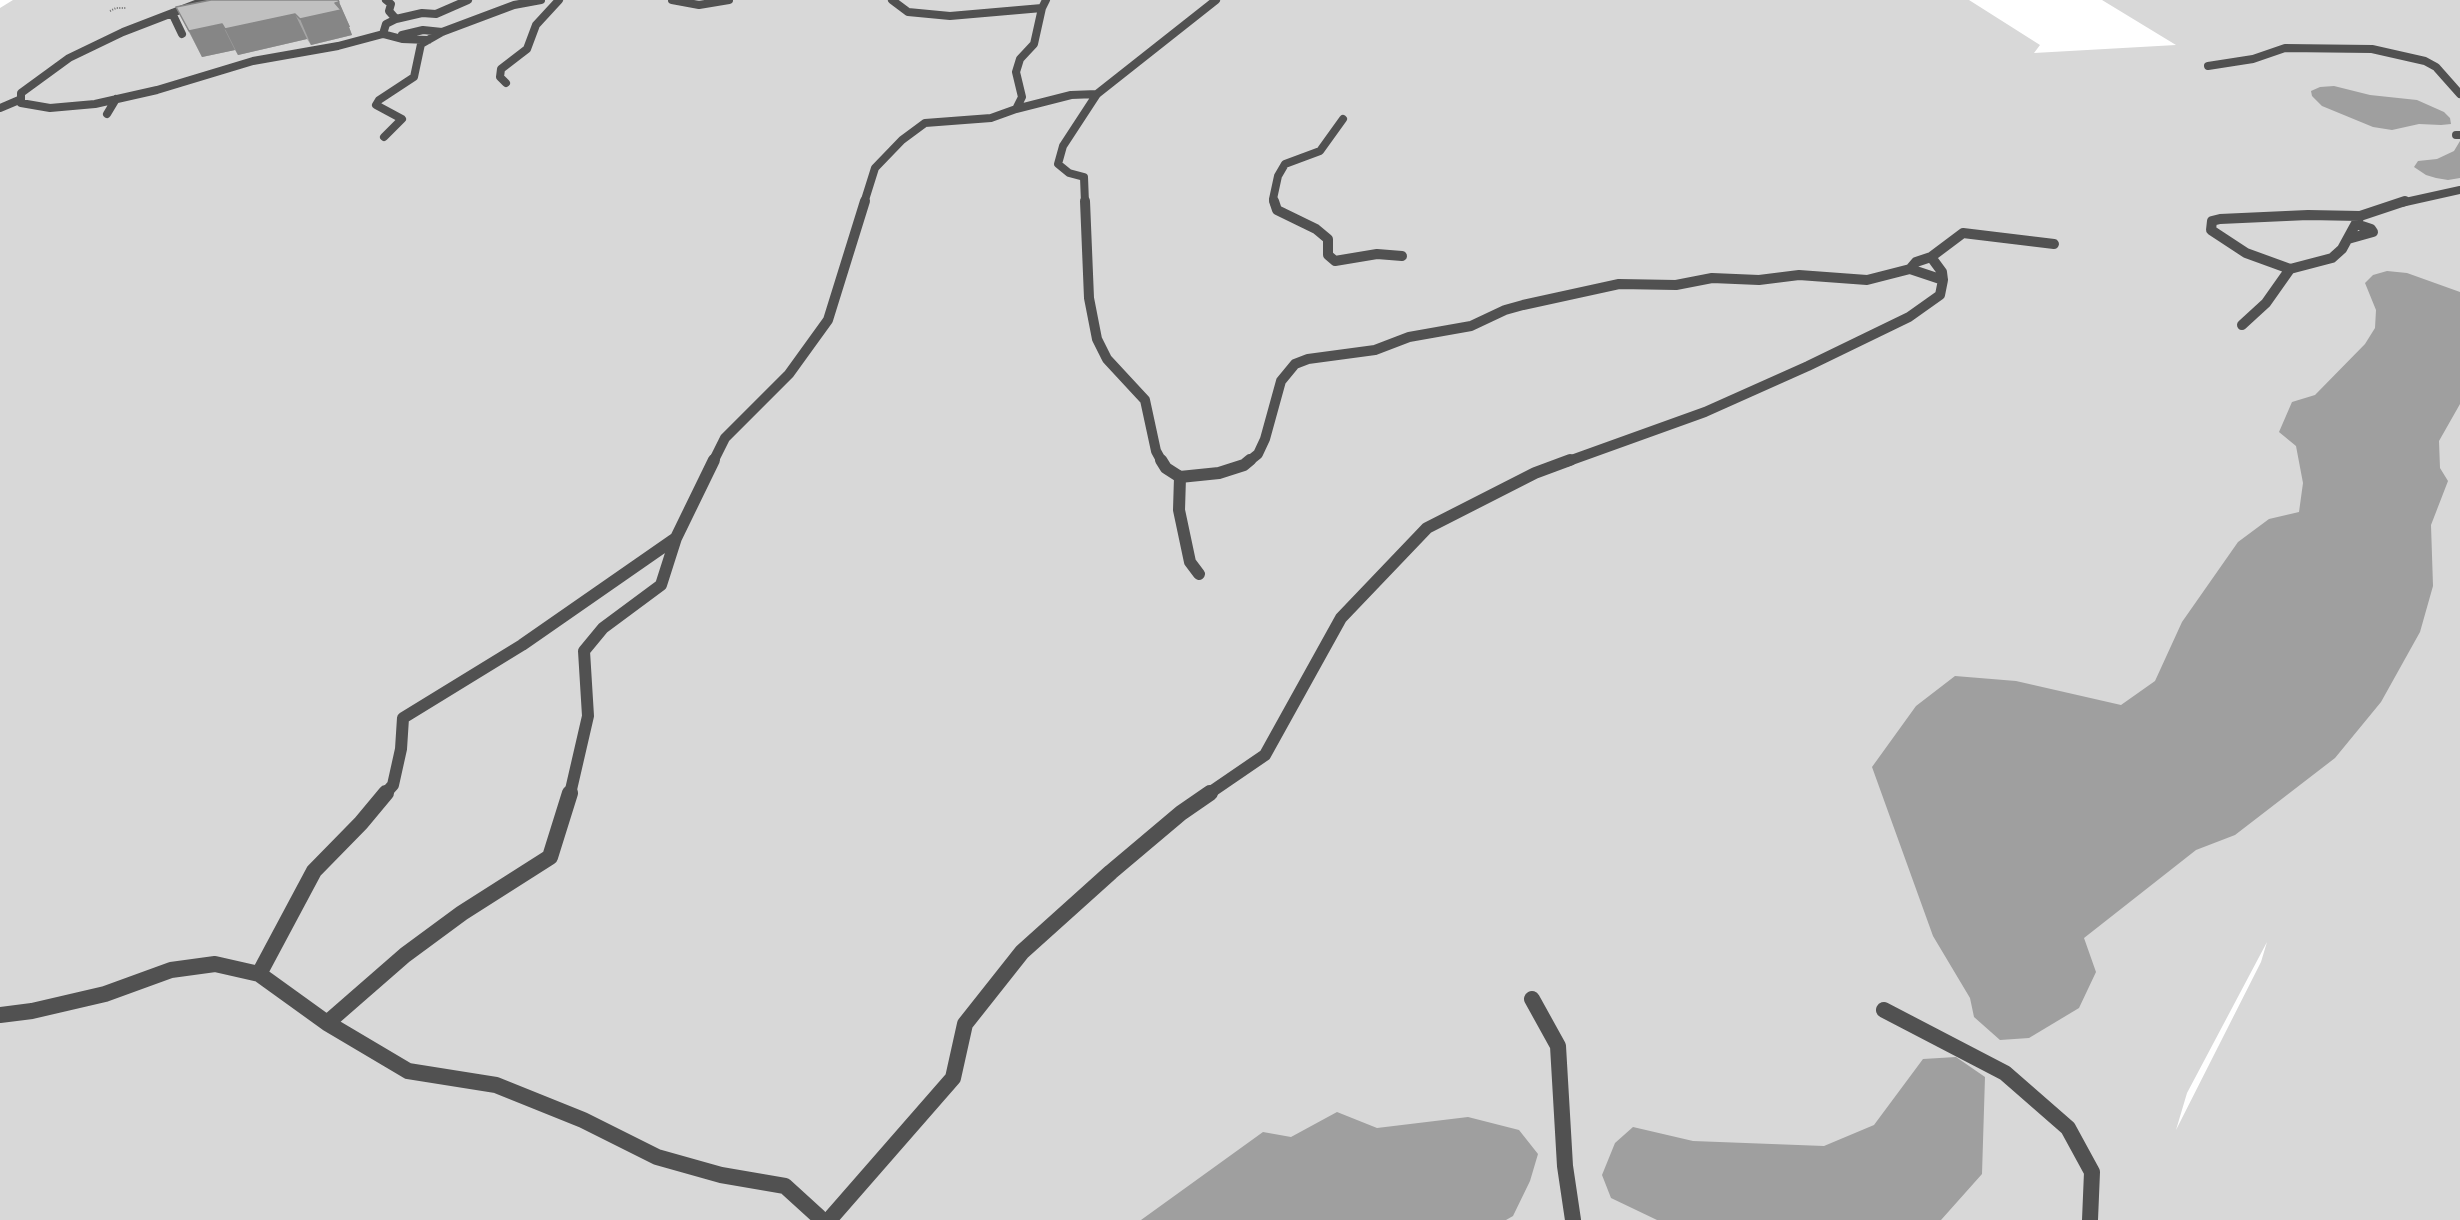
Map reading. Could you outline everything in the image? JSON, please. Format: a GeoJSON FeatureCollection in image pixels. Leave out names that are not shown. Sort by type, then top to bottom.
{"type":"FeatureCollection","features":[{"type":"Feature","properties":{"kind":"lane"},"geometry":{"type":"LineString","coordinates":[[19,100],[21,93],[36,80],[69,58],[123,32],[206,0]]}},
{"type":"Feature","properties":{"kind":"lane"},"geometry":{"type":"LineString","coordinates":[[386,0],[391,4],[388,11],[396,19]]}},
{"type":"Feature","properties":{"kind":"lane"},"geometry":{"type":"LineString","coordinates":[[383,34],[387,24],[396,19],[422,13],[436,14],[468,0]]}},
{"type":"Feature","properties":{"kind":"lane"},"geometry":{"type":"LineString","coordinates":[[384,137],[402,119],[376,105],[379,100],[414,77],[421,44],[442,32],[512,2],[541,0]]}},
{"type":"Feature","properties":{"kind":"lane"},"geometry":{"type":"LineString","coordinates":[[506,83],[500,77],[501,69],[527,49],[536,25],[559,0]]}},
{"type":"Feature","properties":{"kind":"lane"},"geometry":{"type":"LineString","coordinates":[[672,0],[699,5],[729,0]]}},
{"type":"Feature","properties":{"kind":"lane"},"geometry":{"type":"LineString","coordinates":[[892,0],[908,12],[929,15],[950,16],[1042,8]]}},
{"type":"Feature","properties":{"kind":"lane"},"geometry":{"type":"LineString","coordinates":[[1016,109],[1022,97],[1016,72],[1020,59],[1034,45],[1042,8],[1046,0]]}},
{"type":"Feature","properties":{"kind":"lane"},"geometry":{"type":"LineString","coordinates":[[1216,0],[1097,94],[1063,146],[1058,164],[1069,172],[1084,177],[1089,298],[1097,339],[1107,359],[1145,400],[1156,451],[1166,468],[1180,477],[1219,473],[1244,465],[1257,454],[1265,439],[1281,381],[1295,364],[1308,359],[1375,350],[1409,337],[1471,326],[1505,310],[1523,305],[1619,284],[1676,285],[1712,278],[1759,280],[1799,275],[1867,280],[1911,269],[1943,280]]}},
{"type":"Feature","properties":{"kind":"lane"},"geometry":{"type":"LineString","coordinates":[[172,13],[182,34]]}},
{"type":"Feature","properties":{"kind":"lane"},"geometry":{"type":"LineString","coordinates":[[394,37],[423,30],[442,32]]}},
{"type":"Feature","properties":{"kind":"lane"},"geometry":{"type":"LineString","coordinates":[[19,100],[21,103],[34,107],[78,106],[157,90],[254,61],[338,46],[383,34],[428,40]]}},
{"type":"Feature","properties":{"kind":"lane"},"geometry":{"type":"LineString","coordinates":[[2208,66],[2253,59],[2285,48],[2372,49],[2425,61],[2436,67],[2460,94]]}},
{"type":"Feature","properties":{"kind":"lane"},"geometry":{"type":"LineString","coordinates":[[327,1023],[405,955],[462,913],[550,857],[574,780],[588,716],[584,651],[603,628],[661,585],[676,537],[725,438],[789,374],[828,320],[875,168],[902,140],[925,123],[991,118],[1071,95],[1097,94]]}},
{"type":"Feature","properties":{"kind":"lane"},"geometry":{"type":"LineString","coordinates":[[107,114],[116,99]]}},
{"type":"Feature","properties":{"kind":"lane"},"geometry":{"type":"LineString","coordinates":[[0,108],[19,100]]}},
{"type":"Feature","properties":{"kind":"lane"},"geometry":{"type":"LineString","coordinates":[[1343,119],[1320,151],[1285,164],[1278,176],[1273,199],[1277,210],[1316,229],[1328,239],[1328,255],[1335,261],[1377,254],[1402,256]]}},
{"type":"Feature","properties":{"kind":"lane"},"geometry":{"type":"LineString","coordinates":[[2358,220],[2348,239],[2332,258],[2290,269],[2246,254],[2211,230],[2212,221],[2220,219],[2308,215],[2358,220],[2409,200],[2434,197],[2460,190]]}},
{"type":"Feature","properties":{"kind":"lane"},"geometry":{"type":"LineString","coordinates":[[2348,239],[2373,232],[2358,220]]}},
{"type":"Feature","properties":{"kind":"lane"},"geometry":{"type":"LineString","coordinates":[[1911,269],[1916,262],[1931,257],[1963,233],[2054,244]]}},
{"type":"Feature","properties":{"kind":"lane"},"geometry":{"type":"LineString","coordinates":[[829,1220],[953,1078],[966,1024],[1022,952],[1181,813],[1265,755],[1341,618],[1427,528],[1535,473],[1705,412],[1909,317],[1940,295],[1943,288],[1942,272],[1931,257]]}},
{"type":"Feature","properties":{"kind":"lane"},"geometry":{"type":"LineString","coordinates":[[2242,326],[2266,303],[2290,269]]}},
{"type":"Feature","properties":{"kind":"lane"},"geometry":{"type":"LineString","coordinates":[[1180,477],[1179,510],[1190,562],[1199,574]]}},
{"type":"Feature","properties":{"kind":"lane"},"geometry":{"type":"LineString","coordinates":[[259,974],[291,910],[314,871],[393,785],[401,749],[403,718],[522,645],[676,537]]}},
{"type":"Feature","properties":{"kind":"lane"},"geometry":{"type":"LineString","coordinates":[[0,1015],[32,1011],[105,994],[182,969],[215,964],[259,974],[327,1023],[408,1071],[496,1085],[583,1120],[657,1156],[721,1175],[785,1186],[819,1217],[819,1220]]}},
{"type":"Feature","properties":{"kind":"lane"},"geometry":{"type":"LineString","coordinates":[[1532,999],[1558,1046],[1565,1166],[1573,1220]]}},
{"type":"Feature","properties":{"kind":"lane"},"geometry":{"type":"LineString","coordinates":[[1884,1010],[2006,1073],[2068,1128],[2092,1172],[2090,1220]]}},
{"type":"Feature","properties":{"kind":"shaded area"},"geometry":{"type":"Polygon","coordinates":[[[13,0],[1969,0],[2040,45],[2034,53],[2176,45],[2102,0],[2460,0],[2460,1220],[0,1220],[0,8],[13,0]],[[2267,942],[2187,1093],[2176,1130],[2261,962],[2267,942]]]}},
{"type":"Feature","properties":{"kind":"shaded area"},"geometry":{"type":"Polygon","coordinates":[[[2334,86],[2370,95],[2417,100],[2444,112],[2450,118],[2451,124],[2419,124],[2392,130],[2373,127],[2322,106],[2312,96],[2311,91],[2320,87],[2334,86]]]}},
{"type":"Feature","properties":{"kind":"shaded area"},"geometry":{"type":"Polygon","coordinates":[[[2460,141],[2460,178],[2448,180],[2436,178],[2414,167],[2418,161],[2437,159],[2454,151],[2460,141]]]}},
{"type":"Feature","properties":{"kind":"shaded area"},"geometry":{"type":"Polygon","coordinates":[[[2387,271],[2407,273],[2460,292],[2460,404],[2439,441],[2440,468],[2448,481],[2431,525],[2433,586],[2420,632],[2381,702],[2335,758],[2235,835],[2196,850],[2084,938],[2096,972],[2079,1008],[2029,1038],[2000,1040],[1974,1017],[1970,998],[1933,936],[1872,767],[1916,706],[1955,676],[2016,681],[2121,705],[2155,681],[2182,622],[2238,542],[2269,519],[2299,512],[2303,483],[2296,446],[2279,432],[2292,402],[2315,395],[2365,344],[2375,328],[2376,310],[2365,283],[2373,275],[2387,271]]]}},
{"type":"Feature","properties":{"kind":"shaded area"},"geometry":{"type":"Polygon","coordinates":[[[1956,1057],[1985,1077],[1982,1174],[1941,1220],[1657,1220],[1611,1198],[1602,1175],[1615,1143],[1633,1127],[1693,1141],[1824,1146],[1874,1125],[1923,1059],[1956,1057]]]}},
{"type":"Feature","properties":{"kind":"shaded area"},"geometry":{"type":"Polygon","coordinates":[[[1337,1112],[1377,1128],[1468,1117],[1519,1130],[1538,1154],[1530,1181],[1513,1216],[1506,1220],[1141,1220],[1263,1132],[1291,1137],[1337,1112]]]}},
{"type":"Feature","properties":{"kind":"building"},"geometry":{"type":"Polygon","coordinates":[[[211,0],[338,0],[339,2],[335,3],[341,10],[300,19],[295,14],[225,29],[222,24],[189,31],[176,7],[211,0]]]}}]}
